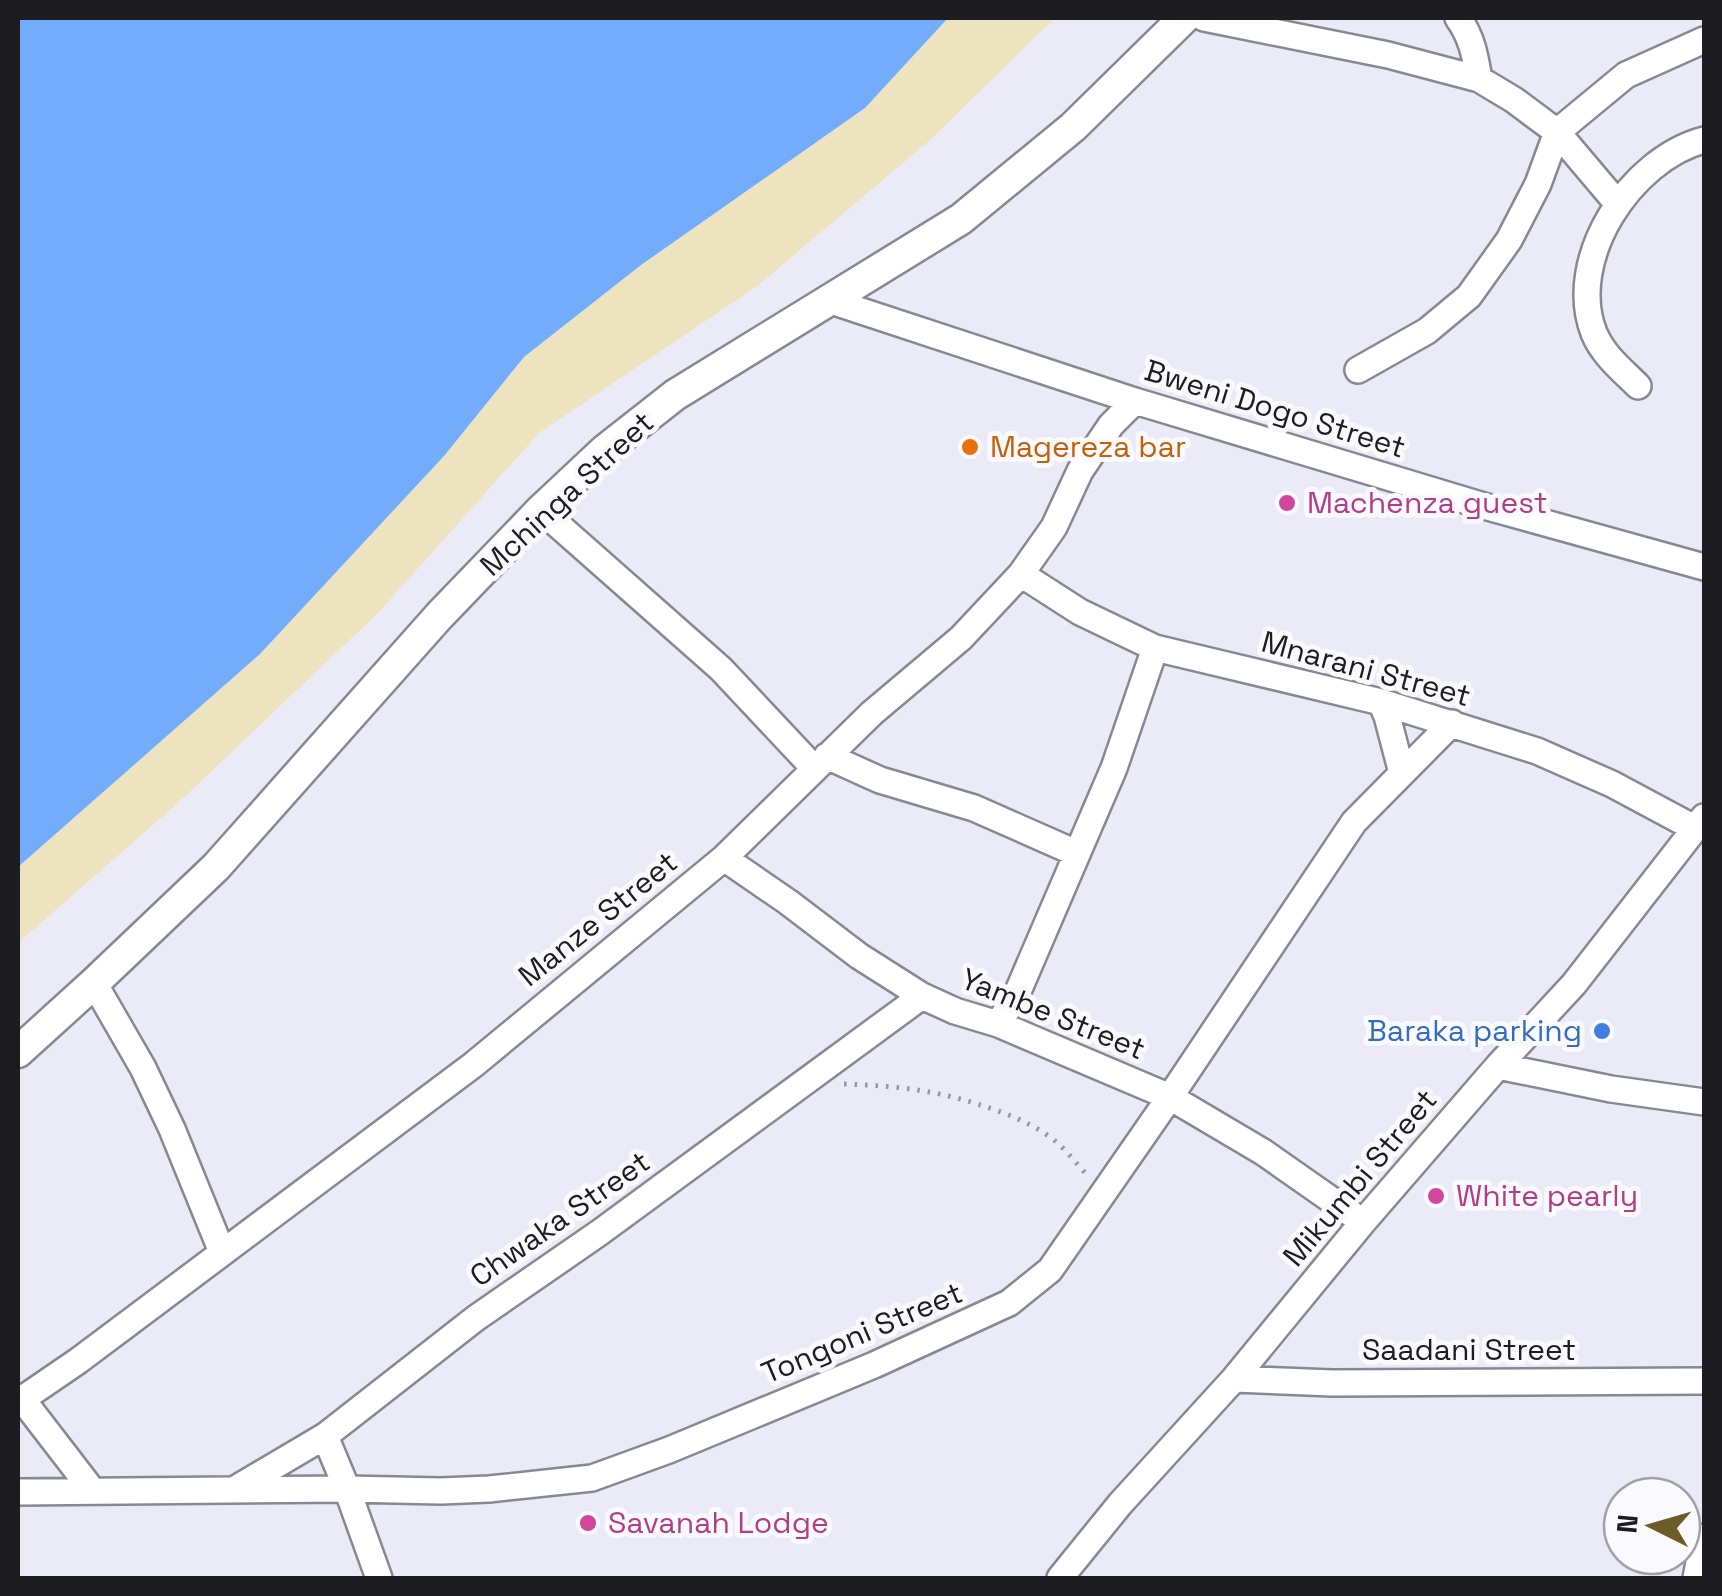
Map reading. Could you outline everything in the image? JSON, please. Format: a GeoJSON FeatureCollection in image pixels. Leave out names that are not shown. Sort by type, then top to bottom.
{"type":"FeatureCollection","features":[{"type":"Feature","properties":{"kind":"main road","name":"Mchinga Street"},"geometry":{"type":"LineString","coordinates":[[18,1052],[216,867],[439,616],[604,450],[676,394],[961,219],[1073,126],[1184,18]]}},
{"type":"Feature","properties":{"kind":"street"},"geometry":{"type":"LineString","coordinates":[[1204,18],[1388,55],[1480,79],[1558,132],[1617,203]]}},
{"type":"Feature","properties":{"kind":"street"},"geometry":{"type":"LineString","coordinates":[[1458,18],[1468,32],[1480,79]]}},
{"type":"Feature","properties":{"kind":"street"},"geometry":{"type":"LineString","coordinates":[[1358,370],[1427,331],[1469,296],[1509,240],[1538,184],[1558,132],[1626,75],[1704,40]]}},
{"type":"Feature","properties":{"kind":"street"},"geometry":{"type":"LineString","coordinates":[[1638,386],[1604,352],[1593,331],[1588,300],[1591,266],[1600,236],[1617,203],[1651,169],[1690,144],[1704,140]]}},
{"type":"Feature","properties":{"kind":"street","name":"Bweni Dogo Street"},"geometry":{"type":"LineString","coordinates":[[831,301],[1135,401],[1484,506],[1704,567]]}},
{"type":"Feature","properties":{"kind":"street","name":"Manze Street"},"geometry":{"type":"LineString","coordinates":[[20,1400],[78,1361],[473,1064],[724,858],[904,684],[961,638],[1021,574],[1054,527],[1080,472],[1112,425],[1135,401]]}},
{"type":"Feature","properties":{"kind":"street"},"geometry":{"type":"LineString","coordinates":[[541,510],[821,762],[974,808],[1076,853]]}},
{"type":"Feature","properties":{"kind":"street","name":"Mnarani Street"},"geometry":{"type":"LineString","coordinates":[[1021,574],[1080,612],[1155,648],[1452,723],[1537,751],[1700,823]]}},
{"type":"Feature","properties":{"kind":"street"},"geometry":{"type":"LineString","coordinates":[[998,1024],[1016,996],[1114,768],[1155,648]]}},
{"type":"Feature","properties":{"kind":"street"},"geometry":{"type":"LineString","coordinates":[[1381,702],[1402,773]]}},
{"type":"Feature","properties":{"kind":"street","name":"Tongoni Street"},"geometry":{"type":"LineString","coordinates":[[18,1492],[347,1488],[441,1491],[592,1478],[874,1365],[1009,1303],[1050,1270],[1354,822],[1452,723]]}},
{"type":"Feature","properties":{"kind":"street","name":"Mikumbi Street"},"geometry":{"type":"LineString","coordinates":[[1060,1578],[1120,1504],[1234,1379],[1363,1222],[1574,984],[1700,823]]}},
{"type":"Feature","properties":{"kind":"street","name":"Yambe Street"},"geometry":{"type":"LineString","coordinates":[[724,858],[859,956],[922,996],[1170,1097],[1263,1152],[1363,1222]]}},
{"type":"Feature","properties":{"kind":"street"},"geometry":{"type":"LineString","coordinates":[[94,984],[143,1068],[172,1128],[222,1252]]}},
{"type":"Feature","properties":{"kind":"street","name":"Chwaka Street"},"geometry":{"type":"LineString","coordinates":[[233,1490],[325,1436],[464,1328],[922,996]]}},
{"type":"Feature","properties":{"kind":"street"},"geometry":{"type":"LineString","coordinates":[[1498,1066],[1611,1089],[1704,1102]]}},
{"type":"Feature","properties":{"kind":"street","name":"Saadani Street"},"geometry":{"type":"LineString","coordinates":[[1234,1379],[1332,1383],[1704,1381]]}},
{"type":"Feature","properties":{"kind":"street"},"geometry":{"type":"LineString","coordinates":[[20,1400],[92,1490]]}},
{"type":"Feature","properties":{"kind":"street"},"geometry":{"type":"LineString","coordinates":[[325,1436],[379,1578]]}},
{"type":"Feature","properties":{"kind":"street"},"geometry":{"type":"LineString","coordinates":[[1696,1578],[1704,1538]]}},
{"type":"Feature","properties":{"kind":"path"},"geometry":{"type":"LineString","coordinates":[[806,1082],[899,1086],[943,1093],[992,1109],[1026,1122],[1056,1141],[1104,1193]]}},
{"type":"Feature","properties":{"kind":"sand"},"geometry":{"type":"Polygon","coordinates":[[[948,18],[1055,18],[929,141],[756,287],[539,433],[377,614],[178,803],[18,943],[18,867],[260,654],[444,456],[524,357],[641,265],[865,108],[948,18]]]}},
{"type":"Feature","properties":{"kind":"water"},"geometry":{"type":"Polygon","coordinates":[[[18,18],[948,18],[865,108],[641,265],[524,357],[444,456],[260,654],[18,867],[18,18]]]}},
{"type":"Feature","properties":{"kind":"place","name":"Magereza bar"},"geometry":{"type":"Point","coordinates":[970,447]}},
{"type":"Feature","properties":{"kind":"place","name":"Machenza guest"},"geometry":{"type":"Point","coordinates":[1287,503]}},
{"type":"Feature","properties":{"kind":"place","name":"Baraka parking"},"geometry":{"type":"Point","coordinates":[1602,1031]}},
{"type":"Feature","properties":{"kind":"place","name":"White pearly"},"geometry":{"type":"Point","coordinates":[1436,1196]}},
{"type":"Feature","properties":{"kind":"place","name":"Savanah Lodge"},"geometry":{"type":"Point","coordinates":[588,1523]}}]}
